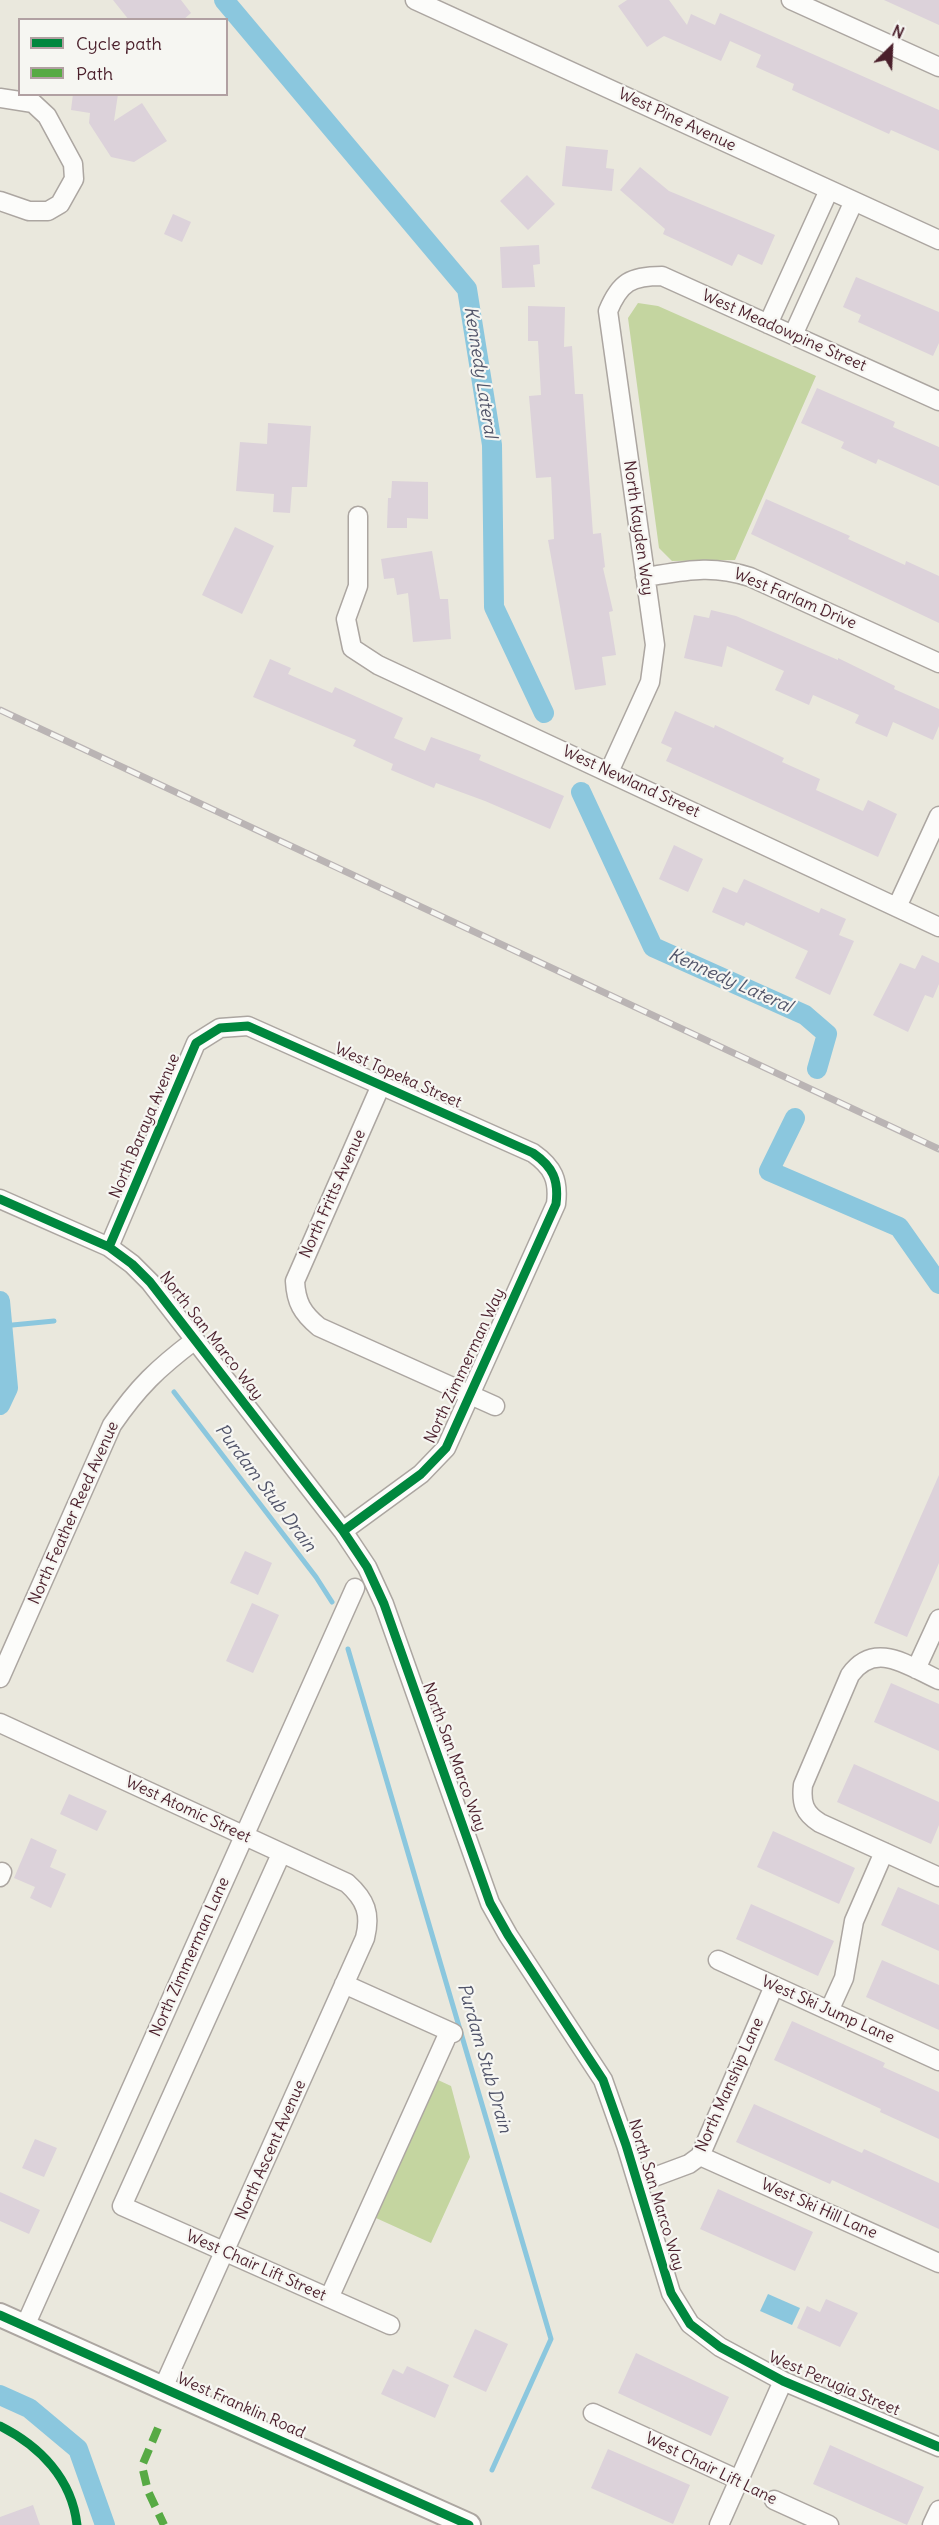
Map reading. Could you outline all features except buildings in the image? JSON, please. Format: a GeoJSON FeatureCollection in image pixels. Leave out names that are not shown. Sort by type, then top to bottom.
{"type":"FeatureCollection","features":[{"type":"Feature","properties":{"kind":"main road","name":"West Franklin Road"},"geometry":{"type":"LineString","coordinates":[[0,2314],[469,2525]]}},
{"type":"Feature","properties":{"kind":"street","name":"West Pine Avenue"},"geometry":{"type":"LineString","coordinates":[[415,0],[440,5],[939,240]]}},
{"type":"Feature","properties":{"kind":"street"},"geometry":{"type":"LineString","coordinates":[[791,0],[939,67]]}},
{"type":"Feature","properties":{"kind":"street"},"geometry":{"type":"LineString","coordinates":[[0,98],[33,104],[47,116],[73,164],[74,179],[60,204],[48,211],[29,211],[0,201]]}},
{"type":"Feature","properties":{"kind":"street"},"geometry":{"type":"LineString","coordinates":[[768,324],[829,190]]}},
{"type":"Feature","properties":{"kind":"street"},"geometry":{"type":"LineString","coordinates":[[793,335],[854,201]]}},
{"type":"Feature","properties":{"kind":"street","name":"West Meadowpine Street"},"geometry":{"type":"LineString","coordinates":[[626,283],[643,276],[662,276],[939,401]]}},
{"type":"Feature","properties":{"kind":"street","name":"North Kayden Way"},"geometry":{"type":"LineString","coordinates":[[609,772],[650,682],[655,645],[608,311],[616,292],[626,283]]}},
{"type":"Feature","properties":{"kind":"street","name":"West Newland Street"},"geometry":{"type":"LineString","coordinates":[[358,516],[358,586],[346,619],[352,648],[378,665],[939,927]]}},
{"type":"Feature","properties":{"kind":"street","name":"West Farlam Drive"},"geometry":{"type":"LineString","coordinates":[[645,577],[705,568],[728,570],[750,577],[939,663]]}},
{"type":"Feature","properties":{"kind":"street"},"geometry":{"type":"LineString","coordinates":[[897,907],[939,816]]}},
{"type":"Feature","properties":{"kind":"street","name":"West Topeka Street"},"geometry":{"type":"LineString","coordinates":[[220,1028],[248,1026],[533,1153],[546,1162],[554,1174]]}},
{"type":"Feature","properties":{"kind":"street","name":"North Baraya Avenue"},"geometry":{"type":"LineString","coordinates":[[109,1247],[196,1043],[220,1028]]}},
{"type":"Feature","properties":{"kind":"street","name":"North Fritts Avenue"},"geometry":{"type":"LineString","coordinates":[[381,1086],[295,1281],[298,1305],[307,1318],[319,1327],[470,1395]]}},
{"type":"Feature","properties":{"kind":"street","name":"North Zimmerman Way"},"geometry":{"type":"LineString","coordinates":[[343,1531],[430,1465],[446,1448],[556,1204],[558,1189],[554,1174]]}},
{"type":"Feature","properties":{"kind":"street","name":"North San Marco Way"},"geometry":{"type":"LineString","coordinates":[[0,1199],[109,1247],[150,1282],[343,1531],[367,1567],[384,1604],[490,1903],[603,2080],[638,2183],[671,2293],[690,2324]]}},
{"type":"Feature","properties":{"kind":"street","name":"North Feather Reed Avenue"},"geometry":{"type":"LineString","coordinates":[[0,1678],[112,1425],[132,1396],[155,1371],[195,1340]]}},
{"type":"Feature","properties":{"kind":"street"},"geometry":{"type":"LineString","coordinates":[[470,1395],[495,1406]]}},
{"type":"Feature","properties":{"kind":"street","name":"North Zimmerman Lane"},"geometry":{"type":"LineString","coordinates":[[24,2326],[355,1588]]}},
{"type":"Feature","properties":{"kind":"street"},"geometry":{"type":"LineString","coordinates":[[916,1669],[939,1619]]}},
{"type":"Feature","properties":{"kind":"street"},"geometry":{"type":"LineString","coordinates":[[939,1680],[891,1658],[867,1659],[857,1666],[850,1676],[803,1785],[801,1800],[805,1809],[820,1823],[939,1877]]}},
{"type":"Feature","properties":{"kind":"street","name":"West Atomic Street"},"geometry":{"type":"LineString","coordinates":[[0,1723],[347,1883],[359,1894],[367,1909]]}},
{"type":"Feature","properties":{"kind":"street"},"geometry":{"type":"LineString","coordinates":[[829,2011],[844,1978],[854,1921],[884,1852]]}},
{"type":"Feature","properties":{"kind":"street","name":"West Chair Lift Street"},"geometry":{"type":"LineString","coordinates":[[281,1854],[122,2206],[390,2325]]}},
{"type":"Feature","properties":{"kind":"street","name":"North Ascent Avenue"},"geometry":{"type":"LineString","coordinates":[[163,2388],[365,1938],[369,1923],[367,1909]]}},
{"type":"Feature","properties":{"kind":"street","name":"West Ski Jump Lane"},"geometry":{"type":"LineString","coordinates":[[718,1960],[939,2061]]}},
{"type":"Feature","properties":{"kind":"street"},"geometry":{"type":"LineString","coordinates":[[329,2298],[451,2032],[344,1984]]}},
{"type":"Feature","properties":{"kind":"street","name":"North Manship Lane"},"geometry":{"type":"LineString","coordinates":[[638,2183],[689,2164],[699,2156],[774,1986]]}},
{"type":"Feature","properties":{"kind":"street","name":"West Ski Hill Lane"},"geometry":{"type":"LineString","coordinates":[[699,2156],[939,2263]]}},
{"type":"Feature","properties":{"kind":"street","name":"West Perugia Street"},"geometry":{"type":"LineString","coordinates":[[690,2324],[720,2347],[783,2381],[939,2447]]}},
{"type":"Feature","properties":{"kind":"street"},"geometry":{"type":"LineString","coordinates":[[718,2525],[783,2381]]}},
{"type":"Feature","properties":{"kind":"street","name":"West Chair Lift Lane"},"geometry":{"type":"LineString","coordinates":[[593,2413],[739,2480]]}},
{"type":"Feature","properties":{"kind":"street","name":"West Chair Lift Lane"},"geometry":{"type":"LineString","coordinates":[[774,2500],[829,2525]]}},
{"type":"Feature","properties":{"kind":"street"},"geometry":{"type":"LineString","coordinates":[[932,2525],[939,2510]]}},
{"type":"Feature","properties":{"kind":"green space"},"geometry":{"type":"Polygon","coordinates":[[[638,303],[658,306],[816,376],[735,560],[672,561],[659,548],[628,318],[638,303]]]}},
{"type":"Feature","properties":{"kind":"green space"},"geometry":{"type":"Polygon","coordinates":[[[438,2080],[451,2086],[470,2157],[431,2243],[376,2218],[438,2080]]]}},
{"type":"Feature","properties":{"kind":"water"},"geometry":{"type":"Polygon","coordinates":[[[768,2294],[800,2308],[792,2325],[760,2311],[768,2294]]]}},
{"type":"Feature","properties":{"kind":"waterway","name":"Kennedy Lateral"},"geometry":{"type":"LineString","coordinates":[[224,0],[467,289],[492,445],[494,607],[544,713]]}},
{"type":"Feature","properties":{"kind":"waterway","name":"Kennedy Lateral"},"geometry":{"type":"LineString","coordinates":[[581,792],[653,947],[805,1015],[827,1034],[817,1069]]}},
{"type":"Feature","properties":{"kind":"waterway","name":"Kennedy Lateral"},"geometry":{"type":"LineString","coordinates":[[795,1118],[769,1171],[899,1227],[939,1284]]}},
{"type":"Feature","properties":{"kind":"waterway"},"geometry":{"type":"LineString","coordinates":[[0,1301],[8,1388],[0,1405]]}},
{"type":"Feature","properties":{"kind":"waterway","name":"Purdam Stub Drain"},"geometry":{"type":"LineString","coordinates":[[2,1326],[54,1321]]}},
{"type":"Feature","properties":{"kind":"waterway","name":"Purdam Stub Drain"},"geometry":{"type":"LineString","coordinates":[[174,1392],[316,1577],[332,1602]]}},
{"type":"Feature","properties":{"kind":"waterway","name":"Purdam Stub Drain"},"geometry":{"type":"LineString","coordinates":[[348,1649],[551,2339],[492,2470]]}},
{"type":"Feature","properties":{"kind":"waterway"},"geometry":{"type":"LineString","coordinates":[[0,2395],[29,2408],[78,2449],[105,2525]]}},
{"type":"Feature","properties":{"kind":"railway"},"geometry":{"type":"LineString","coordinates":[[0,710],[939,1149]]}},
{"type":"Feature","properties":{"kind":"marked path"},"geometry":{"type":"LineString","coordinates":[[158,2428],[142,2466],[148,2491],[164,2525]]}},
{"type":"Feature","properties":{"kind":"cycle path"},"geometry":{"type":"LineString","coordinates":[[109,1247],[196,1043],[220,1028],[248,1026],[533,1153],[550,1169],[555,1181],[556,1204],[446,1448],[421,1474],[343,1531]]}},
{"type":"Feature","properties":{"kind":"cycle path"},"geometry":{"type":"LineString","coordinates":[[0,1199],[109,1247],[132,1264],[150,1282],[343,1531],[367,1567],[384,1604],[490,1903],[508,1935],[603,2080],[626,2145],[671,2293],[690,2324],[720,2347],[783,2381],[939,2447]]}},
{"type":"Feature","properties":{"kind":"cycle path"},"geometry":{"type":"LineString","coordinates":[[0,2315],[469,2525]]}},
{"type":"Feature","properties":{"kind":"cycle path"},"geometry":{"type":"LineString","coordinates":[[0,2426],[28,2443],[52,2466],[68,2493],[77,2525]]}}]}
